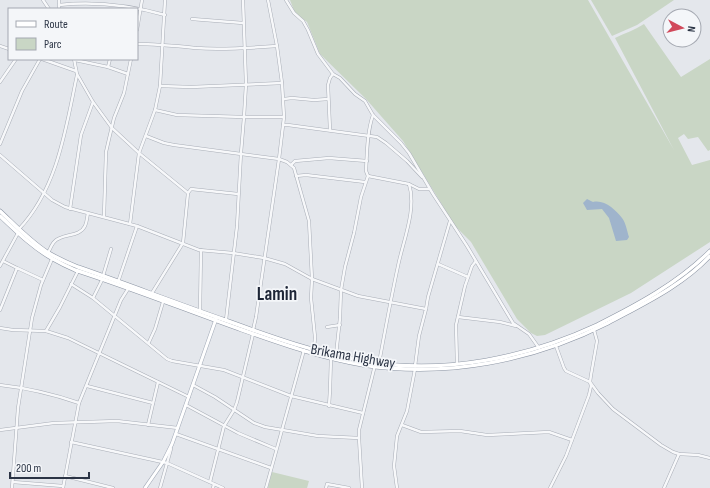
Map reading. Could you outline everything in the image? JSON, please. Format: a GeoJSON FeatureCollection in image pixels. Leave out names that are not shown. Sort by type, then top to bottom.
{"type":"FeatureCollection","features":[{"type":"Feature","properties":{"kind":"highway","name":"Brikama Highway"},"geometry":{"type":"LineString","coordinates":[[0,211],[31,244],[52,259],[78,271],[118,282],[200,311],[216,319],[226,321],[253,332]]}},
{"type":"Feature","properties":{"kind":"highway","name":"Brikama Highway"},"geometry":{"type":"LineString","coordinates":[[0,216],[48,253],[102,278],[163,302],[331,358],[415,367],[474,366],[506,360],[539,350],[580,333],[641,302],[685,274],[710,251]]}},
{"type":"Feature","properties":{"kind":"highway","name":"Brikama Highway"},"geometry":{"type":"LineString","coordinates":[[415,367],[490,360],[556,346],[594,330],[642,305],[681,281],[710,256]]}},
{"type":"Feature","properties":{"kind":"highway","name":"Brikama Highway"},"geometry":{"type":"LineString","coordinates":[[304,350],[314,350],[376,364]]}},
{"type":"Feature","properties":{"kind":"main road"},"geometry":{"type":"LineString","coordinates":[[145,488],[165,462],[216,319]]}},
{"type":"Feature","properties":{"kind":"street"},"geometry":{"type":"LineString","coordinates":[[59,0],[59,5],[92,3],[141,8],[164,15]]}},
{"type":"Feature","properties":{"kind":"street"},"geometry":{"type":"LineString","coordinates":[[138,24],[142,0]]}},
{"type":"Feature","properties":{"kind":"street"},"geometry":{"type":"LineString","coordinates":[[130,224],[139,153],[155,110],[160,86],[165,0]]}},
{"type":"Feature","properties":{"kind":"street"},"geometry":{"type":"LineString","coordinates":[[226,321],[228,316],[246,84],[243,0],[240,0]]}},
{"type":"Feature","properties":{"kind":"street"},"geometry":{"type":"LineString","coordinates":[[210,482],[224,426],[234,410],[243,378],[256,318],[279,159],[284,116],[284,99],[277,46],[268,0]]}},
{"type":"Feature","properties":{"kind":"street"},"geometry":{"type":"LineString","coordinates":[[286,0],[294,13],[303,21],[318,54],[333,74],[340,78],[365,102],[373,115],[401,143],[450,221],[468,246],[513,322],[530,334],[539,350]]}},
{"type":"Feature","properties":{"kind":"street"},"geometry":{"type":"LineString","coordinates":[[192,18],[243,23]]}},
{"type":"Feature","properties":{"kind":"street"},"geometry":{"type":"LineString","coordinates":[[138,44],[162,44],[196,48],[244,49],[277,46]]}},
{"type":"Feature","properties":{"kind":"street"},"geometry":{"type":"LineString","coordinates":[[0,82],[15,60]]}},
{"type":"Feature","properties":{"kind":"street"},"geometry":{"type":"LineString","coordinates":[[0,144],[22,91],[40,60]]}},
{"type":"Feature","properties":{"kind":"street"},"geometry":{"type":"LineString","coordinates":[[44,60],[77,72]]}},
{"type":"Feature","properties":{"kind":"street"},"geometry":{"type":"LineString","coordinates":[[128,74],[108,67],[74,60],[77,72],[93,102],[112,128],[139,153],[188,193]]}},
{"type":"Feature","properties":{"kind":"street"},"geometry":{"type":"LineString","coordinates":[[108,67],[110,60]]}},
{"type":"Feature","properties":{"kind":"street"},"geometry":{"type":"LineString","coordinates":[[104,216],[106,152],[114,118],[124,93],[131,60]]}},
{"type":"Feature","properties":{"kind":"street"},"geometry":{"type":"LineString","coordinates":[[0,266],[43,192],[58,158],[64,139],[77,72]]}},
{"type":"Feature","properties":{"kind":"street"},"geometry":{"type":"LineString","coordinates":[[330,130],[328,99],[330,78],[333,74]]}},
{"type":"Feature","properties":{"kind":"street"},"geometry":{"type":"LineString","coordinates":[[160,86],[191,88],[282,83]]}},
{"type":"Feature","properties":{"kind":"street"},"geometry":{"type":"LineString","coordinates":[[284,99],[328,99]]}},
{"type":"Feature","properties":{"kind":"street"},"geometry":{"type":"LineString","coordinates":[[70,209],[81,135],[93,102]]}},
{"type":"Feature","properties":{"kind":"street"},"geometry":{"type":"LineString","coordinates":[[155,110],[177,114],[244,117],[284,116]]}},
{"type":"Feature","properties":{"kind":"street"},"geometry":{"type":"LineString","coordinates":[[336,356],[340,325],[341,290],[358,210],[368,176],[366,171],[369,135],[373,115]]}},
{"type":"Feature","properties":{"kind":"street"},"geometry":{"type":"LineString","coordinates":[[283,125],[377,137],[407,161],[426,182]]}},
{"type":"Feature","properties":{"kind":"street"},"geometry":{"type":"LineString","coordinates":[[146,136],[169,144],[279,159],[287,162],[294,168],[309,221],[312,279],[311,298],[315,337],[314,350]]}},
{"type":"Feature","properties":{"kind":"street"},"geometry":{"type":"LineString","coordinates":[[0,154],[52,200],[70,209],[104,216],[137,226],[201,250],[264,258],[285,264],[312,279],[358,296],[426,309]]}},
{"type":"Feature","properties":{"kind":"street"},"geometry":{"type":"LineString","coordinates":[[291,165],[295,161],[320,158],[343,158],[367,161]]}},
{"type":"Feature","properties":{"kind":"street"},"geometry":{"type":"LineString","coordinates":[[296,176],[306,175],[365,182]]}},
{"type":"Feature","properties":{"kind":"street"},"geometry":{"type":"LineString","coordinates":[[368,176],[409,184],[419,189],[430,189]]}},
{"type":"Feature","properties":{"kind":"street"},"geometry":{"type":"LineString","coordinates":[[362,488],[358,438],[391,302],[411,208],[412,194],[409,184]]}},
{"type":"Feature","properties":{"kind":"street"},"geometry":{"type":"LineString","coordinates":[[151,294],[183,243],[188,193],[191,189],[238,194]]}},
{"type":"Feature","properties":{"kind":"street"},"geometry":{"type":"LineString","coordinates":[[48,253],[53,243],[60,238],[77,233],[85,226],[88,213]]}},
{"type":"Feature","properties":{"kind":"street"},"geometry":{"type":"LineString","coordinates":[[397,488],[394,454],[397,436],[407,411],[419,336],[450,221]]}},
{"type":"Feature","properties":{"kind":"street"},"geometry":{"type":"LineString","coordinates":[[118,282],[137,226]]}},
{"type":"Feature","properties":{"kind":"street"},"geometry":{"type":"LineString","coordinates":[[93,298],[102,278],[111,249]]}},
{"type":"Feature","properties":{"kind":"street"},"geometry":{"type":"LineString","coordinates":[[200,311],[201,250]]}},
{"type":"Feature","properties":{"kind":"street"},"geometry":{"type":"LineString","coordinates":[[12,488],[16,427],[32,318],[43,280],[52,259]]}},
{"type":"Feature","properties":{"kind":"street"},"geometry":{"type":"LineString","coordinates":[[3,261],[43,280]]}},
{"type":"Feature","properties":{"kind":"street"},"geometry":{"type":"LineString","coordinates":[[457,364],[456,338],[458,317],[468,277],[472,266],[476,261]]}},
{"type":"Feature","properties":{"kind":"street"},"geometry":{"type":"LineString","coordinates":[[438,264],[468,277]]}},
{"type":"Feature","properties":{"kind":"street"},"geometry":{"type":"LineString","coordinates":[[0,310],[17,268]]}},
{"type":"Feature","properties":{"kind":"street"},"geometry":{"type":"LineString","coordinates":[[46,331],[78,271]]}},
{"type":"Feature","properties":{"kind":"street"},"geometry":{"type":"LineString","coordinates":[[71,284],[93,298],[167,359],[224,370],[291,396],[363,413]]}},
{"type":"Feature","properties":{"kind":"street"},"geometry":{"type":"LineString","coordinates":[[13,482],[63,487],[79,403],[114,315],[128,289]]}},
{"type":"Feature","properties":{"kind":"street"},"geometry":{"type":"LineString","coordinates":[[148,342],[155,329],[163,302]]}},
{"type":"Feature","properties":{"kind":"street"},"geometry":{"type":"LineString","coordinates":[[458,317],[500,322],[519,327]]}},
{"type":"Feature","properties":{"kind":"street"},"geometry":{"type":"LineString","coordinates":[[327,327],[340,325]]}},
{"type":"Feature","properties":{"kind":"street"},"geometry":{"type":"LineString","coordinates":[[0,328],[46,331],[68,338],[189,397]]}},
{"type":"Feature","properties":{"kind":"street"},"geometry":{"type":"LineString","coordinates":[[550,488],[559,472],[589,395],[597,341],[594,330]]}},
{"type":"Feature","properties":{"kind":"street"},"geometry":{"type":"LineString","coordinates":[[556,346],[564,368],[590,382],[613,409],[661,445],[679,454],[698,455],[710,458]]}},
{"type":"Feature","properties":{"kind":"street"},"geometry":{"type":"LineString","coordinates":[[266,488],[304,350]]}},
{"type":"Feature","properties":{"kind":"street"},"geometry":{"type":"LineString","coordinates":[[329,406],[331,358]]}},
{"type":"Feature","properties":{"kind":"street"},"geometry":{"type":"LineString","coordinates":[[148,425],[158,382]]}},
{"type":"Feature","properties":{"kind":"street"},"geometry":{"type":"LineString","coordinates":[[0,385],[52,394],[79,403]]}},
{"type":"Feature","properties":{"kind":"street"},"geometry":{"type":"LineString","coordinates":[[193,385],[254,423],[266,427],[318,436],[358,438]]}},
{"type":"Feature","properties":{"kind":"street"},"geometry":{"type":"LineString","coordinates":[[87,386],[152,403]]}},
{"type":"Feature","properties":{"kind":"street"},"geometry":{"type":"LineString","coordinates":[[186,405],[224,426],[276,449]]}},
{"type":"Feature","properties":{"kind":"street"},"geometry":{"type":"LineString","coordinates":[[0,430],[54,423],[117,421],[178,428]]}},
{"type":"Feature","properties":{"kind":"street"},"geometry":{"type":"LineString","coordinates":[[402,425],[421,432],[460,431],[487,435],[549,432],[572,440]]}},
{"type":"Feature","properties":{"kind":"street"},"geometry":{"type":"LineString","coordinates":[[176,434],[272,468]]}},
{"type":"Feature","properties":{"kind":"street"},"geometry":{"type":"LineString","coordinates":[[71,442],[165,462],[223,488]]}},
{"type":"Feature","properties":{"kind":"street"},"geometry":{"type":"LineString","coordinates":[[664,488],[679,454]]}},
{"type":"Feature","properties":{"kind":"street"},"geometry":{"type":"LineString","coordinates":[[160,488],[165,462]]}},
{"type":"Feature","properties":{"kind":"street"},"geometry":{"type":"LineString","coordinates":[[65,476],[113,488]]}},
{"type":"Feature","properties":{"kind":"street"},"geometry":{"type":"LineString","coordinates":[[213,488],[214,484]]}},
{"type":"Feature","properties":{"kind":"street"},"geometry":{"type":"LineString","coordinates":[[326,488],[327,484],[349,488]]}},
{"type":"Feature","properties":{"kind":"green space"},"geometry":{"type":"Polygon","coordinates":[[[290,0],[588,0],[674,150],[615,38],[644,24],[681,77],[710,59],[710,150],[708,151],[698,137],[688,139],[684,134],[678,138],[692,165],[710,160],[710,242],[631,293],[545,335],[537,336],[531,333],[517,319],[471,242],[455,226],[403,141],[366,99],[320,54],[307,22],[295,13],[290,0]]]}},
{"type":"Feature","properties":{"kind":"green space"},"geometry":{"type":"Polygon","coordinates":[[[591,0],[674,0],[637,25],[612,36],[591,0]]]}},
{"type":"Feature","properties":{"kind":"green space"},"geometry":{"type":"Polygon","coordinates":[[[272,472],[309,481],[307,488],[268,488],[272,472]]]}},
{"type":"Feature","properties":{"kind":"water"},"geometry":{"type":"Polygon","coordinates":[[[587,199],[593,202],[601,202],[609,206],[622,218],[629,237],[627,240],[616,241],[609,218],[602,209],[587,210],[583,203],[587,199]]]}},
{"type":"Feature","properties":{"kind":"district","name":"Lamin"},"geometry":{"type":"Point","coordinates":[277,293]}}]}
